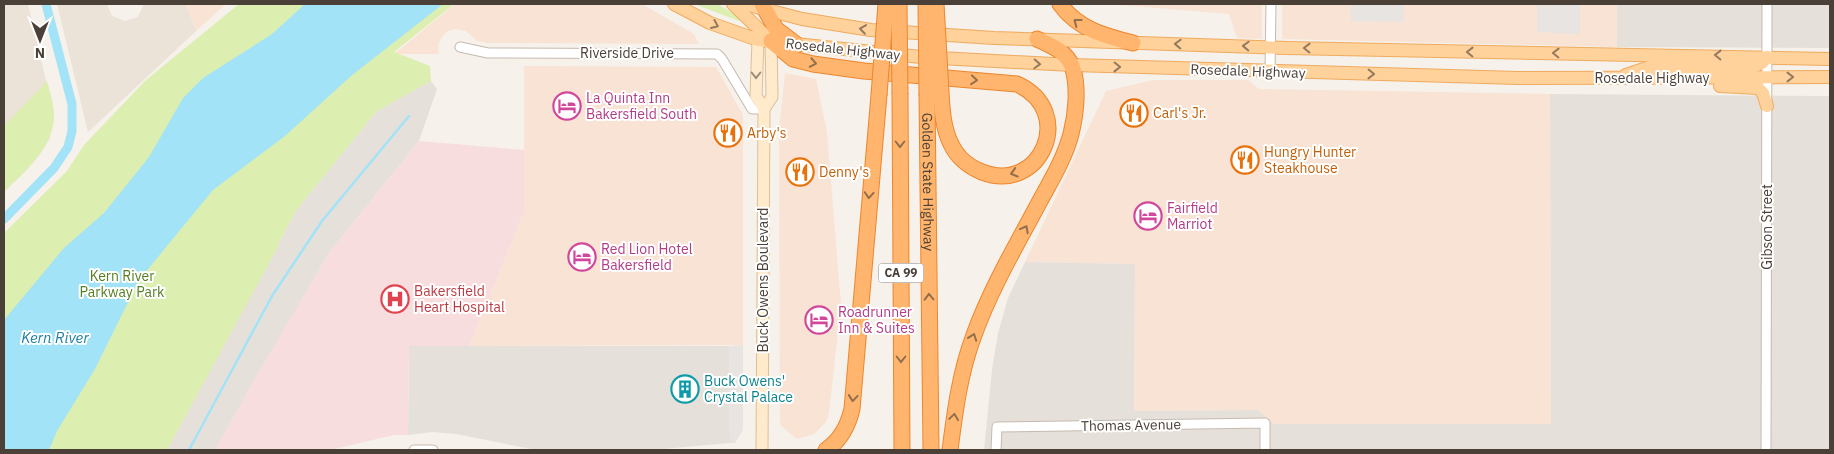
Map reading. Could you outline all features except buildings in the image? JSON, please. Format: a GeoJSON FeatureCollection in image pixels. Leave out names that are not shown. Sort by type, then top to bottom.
{"type":"FeatureCollection","features":[{"type":"Feature","properties":{"kind":"highway"},"geometry":{"type":"LineString","coordinates":[[826,450],[840,438],[847,427],[852,409],[886,4]]}},
{"type":"Feature","properties":{"kind":"highway","name":"Golden State Highway"},"geometry":{"type":"LineString","coordinates":[[899,4],[902,450]]}},
{"type":"Feature","properties":{"kind":"highway","name":"Golden State Highway"},"geometry":{"type":"LineString","coordinates":[[926,4],[934,94],[930,450]]}},
{"type":"Feature","properties":{"kind":"highway"},"geometry":{"type":"LineString","coordinates":[[763,7],[768,36],[793,59],[864,71],[1016,84],[1027,88],[1039,100],[1047,117],[1048,134],[1040,157],[1029,166],[1013,174],[993,175],[974,169],[958,155],[951,144],[934,94],[936,4]]}},
{"type":"Feature","properties":{"kind":"highway"},"geometry":{"type":"LineString","coordinates":[[1060,4],[1067,14],[1083,26],[1109,38],[1133,43]]}},
{"type":"Feature","properties":{"kind":"highway"},"geometry":{"type":"LineString","coordinates":[[768,36],[797,45]]}},
{"type":"Feature","properties":{"kind":"highway"},"geometry":{"type":"LineString","coordinates":[[950,450],[960,384],[974,335],[990,296],[1056,170],[1071,134],[1075,112],[1075,79],[1072,65],[1061,52],[1037,40]]}},
{"type":"Feature","properties":{"kind":"main road"},"geometry":{"type":"LineString","coordinates":[[674,4],[710,23],[768,36],[802,19]]}},
{"type":"Feature","properties":{"kind":"main road"},"geometry":{"type":"LineString","coordinates":[[733,4],[768,36]]}},
{"type":"Feature","properties":{"kind":"main road","name":"Rosedale Highway"},"geometry":{"type":"LineString","coordinates":[[746,4],[763,7],[802,19],[907,33],[1037,40],[1830,59]]}},
{"type":"Feature","properties":{"kind":"main road","name":"Buck Owens Boulevard"},"geometry":{"type":"LineString","coordinates":[[764,109],[772,97],[768,36]]}},
{"type":"Feature","properties":{"kind":"main road","name":"Buck Owens Boulevard"},"geometry":{"type":"LineString","coordinates":[[762,450],[764,109],[756,96],[768,36]]}},
{"type":"Feature","properties":{"kind":"main road","name":"Rosedale Highway"},"geometry":{"type":"LineString","coordinates":[[797,45],[913,56],[1072,65],[1270,72],[1518,78],[1830,77]]}},
{"type":"Feature","properties":{"kind":"main road"},"geometry":{"type":"LineString","coordinates":[[1619,78],[1634,71],[1653,66],[1752,67],[1762,63],[1767,57]]}},
{"type":"Feature","properties":{"kind":"main road"},"geometry":{"type":"LineString","coordinates":[[1619,78],[1646,85],[1758,88],[1763,93],[1767,106]]}},
{"type":"Feature","properties":{"kind":"street"},"geometry":{"type":"LineString","coordinates":[[1270,72],[1271,4]]}},
{"type":"Feature","properties":{"kind":"street","name":"Gibson Street"},"geometry":{"type":"LineString","coordinates":[[1766,450],[1767,4]]}},
{"type":"Feature","properties":{"kind":"street","name":"Riverside Drive"},"geometry":{"type":"LineString","coordinates":[[460,47],[488,52],[717,54],[752,108],[764,109]]}},
{"type":"Feature","properties":{"kind":"street","name":"Thomas Avenue"},"geometry":{"type":"LineString","coordinates":[[996,450],[997,427],[1265,423],[1265,450]]}},
{"type":"Feature","properties":{"kind":"street"},"geometry":{"type":"LineString","coordinates":[[414,450],[433,450]]}},
{"type":"Feature","properties":{"kind":"shaded area"},"geometry":{"type":"Polygon","coordinates":[[[4,4],[28,4],[54,115],[50,138],[37,158],[4,192],[4,4]]]}},
{"type":"Feature","properties":{"kind":"shaded area"},"geometry":{"type":"Polygon","coordinates":[[[57,4],[107,4],[112,16],[125,21],[138,17],[144,4],[186,4],[196,31],[88,132],[57,4]]]}},
{"type":"Feature","properties":{"kind":"shaded area"},"geometry":{"type":"Polygon","coordinates":[[[186,4],[226,4],[196,31],[186,4]]]}},
{"type":"Feature","properties":{"kind":"shaded area"},"geometry":{"type":"Polygon","coordinates":[[[455,4],[642,4],[694,34],[699,44],[487,43],[477,41],[466,31],[456,29],[448,31],[442,37],[438,45],[439,54],[394,54],[455,4]]]}},
{"type":"Feature","properties":{"kind":"shaded area"},"geometry":{"type":"Polygon","coordinates":[[[1108,4],[1262,4],[1262,39],[1237,38],[1229,14],[1108,4]]]}},
{"type":"Feature","properties":{"kind":"shaded area"},"geometry":{"type":"Polygon","coordinates":[[[1282,4],[1617,4],[1617,47],[1282,39],[1282,4]]]}},
{"type":"Feature","properties":{"kind":"shaded area"},"geometry":{"type":"Polygon","coordinates":[[[1351,4],[1403,4],[1404,22],[1351,21],[1351,4]]]}},
{"type":"Feature","properties":{"kind":"shaded area"},"geometry":{"type":"Polygon","coordinates":[[[1537,4],[1580,4],[1580,34],[1537,32],[1537,4]]]}},
{"type":"Feature","properties":{"kind":"shaded area"},"geometry":{"type":"Polygon","coordinates":[[[1617,4],[1830,4],[1830,48],[1617,47],[1617,4]]]}},
{"type":"Feature","properties":{"kind":"shaded area"},"geometry":{"type":"Polygon","coordinates":[[[524,66],[716,67],[743,115],[743,345],[469,346],[524,212],[524,66]]]}},
{"type":"Feature","properties":{"kind":"shaded area"},"geometry":{"type":"Polygon","coordinates":[[[785,73],[816,79],[827,132],[843,330],[838,331],[829,413],[826,422],[814,434],[797,439],[780,425],[779,129],[785,73]]]}},
{"type":"Feature","properties":{"kind":"shaded area"},"geometry":{"type":"Polygon","coordinates":[[[1153,80],[1248,80],[1259,89],[1550,94],[1551,424],[1273,424],[1257,410],[1134,411],[1135,264],[1025,262],[1106,91],[1153,80]]]}},
{"type":"Feature","properties":{"kind":"shaded area"},"geometry":{"type":"Polygon","coordinates":[[[431,81],[437,89],[419,141],[329,253],[215,450],[167,450],[297,209],[377,111],[431,81]]]}},
{"type":"Feature","properties":{"kind":"shaded area"},"geometry":{"type":"Polygon","coordinates":[[[1550,94],[1830,96],[1830,450],[984,450],[992,369],[998,333],[1008,298],[1025,262],[1135,264],[1134,411],[1258,410],[1274,424],[1551,424],[1550,94]]]}},
{"type":"Feature","properties":{"kind":"shaded area","name":"Bakersfield Heart Hospital"},"geometry":{"type":"Polygon","coordinates":[[[419,141],[524,150],[524,212],[469,346],[409,346],[408,435],[394,435],[330,450],[215,450],[329,253],[419,141]]]}},
{"type":"Feature","properties":{"kind":"shaded area"},"geometry":{"type":"Polygon","coordinates":[[[743,345],[743,430],[735,443],[730,443],[729,346],[743,345]]]}},
{"type":"Feature","properties":{"kind":"shaded area"},"geometry":{"type":"Polygon","coordinates":[[[409,346],[729,346],[730,443],[652,450],[536,450],[456,434],[432,432],[408,435],[409,346]]]}},
{"type":"Feature","properties":{"kind":"green space","name":"Kern River Parkway Park"},"geometry":{"type":"Polygon","coordinates":[[[239,4],[454,4],[394,52],[430,66],[431,81],[377,111],[297,209],[167,450],[4,450],[4,233],[67,171],[84,145],[146,80],[239,4]]]}},
{"type":"Feature","properties":{"kind":"green space"},"geometry":{"type":"Polygon","coordinates":[[[694,4],[717,4],[740,17],[739,21],[694,4]]]}},
{"type":"Feature","properties":{"kind":"green space"},"geometry":{"type":"Polygon","coordinates":[[[47,81],[53,103],[54,116],[49,139],[29,167],[4,192],[4,126],[47,81]]]}},
{"type":"Feature","properties":{"kind":"water","name":"Kern River"},"geometry":{"type":"Polygon","coordinates":[[[305,4],[443,4],[351,76],[285,136],[213,190],[139,280],[95,369],[57,431],[49,450],[4,450],[4,320],[64,248],[104,213],[149,157],[183,98],[203,78],[272,34],[305,4]]]}},
{"type":"Feature","properties":{"kind":"waterway"},"geometry":{"type":"LineString","coordinates":[[4,219],[54,168],[68,147],[72,131],[72,104],[46,4]]}},
{"type":"Feature","properties":{"kind":"waterway"},"geometry":{"type":"LineString","coordinates":[[189,450],[272,296],[322,221],[409,116]]}},
{"type":"Feature","properties":{"kind":"place","name":"La Quinta Inn Bakersfield South"},"geometry":{"type":"Point","coordinates":[567,106]}},
{"type":"Feature","properties":{"kind":"place","name":"Carl's Jr."},"geometry":{"type":"Point","coordinates":[1134,113]}},
{"type":"Feature","properties":{"kind":"place","name":"Arby's"},"geometry":{"type":"Point","coordinates":[728,133]}},
{"type":"Feature","properties":{"kind":"place","name":"Hungry Hunter Steakhouse"},"geometry":{"type":"Point","coordinates":[1245,160]}},
{"type":"Feature","properties":{"kind":"place","name":"Denny's"},"geometry":{"type":"Point","coordinates":[800,172]}},
{"type":"Feature","properties":{"kind":"place","name":"Fairfield Marriot"},"geometry":{"type":"Point","coordinates":[1148,216]}},
{"type":"Feature","properties":{"kind":"place","name":"Red Lion Hotel Bakersfield"},"geometry":{"type":"Point","coordinates":[582,257]}},
{"type":"Feature","properties":{"kind":"place","name":"Bakersfield Heart Hospital"},"geometry":{"type":"Point","coordinates":[395,299]}},
{"type":"Feature","properties":{"kind":"place","name":"Roadrunner Inn & Suites"},"geometry":{"type":"Point","coordinates":[819,320]}},
{"type":"Feature","properties":{"kind":"place","name":"Buck Owens' Crystal Palace"},"geometry":{"type":"Point","coordinates":[685,389]}}]}
